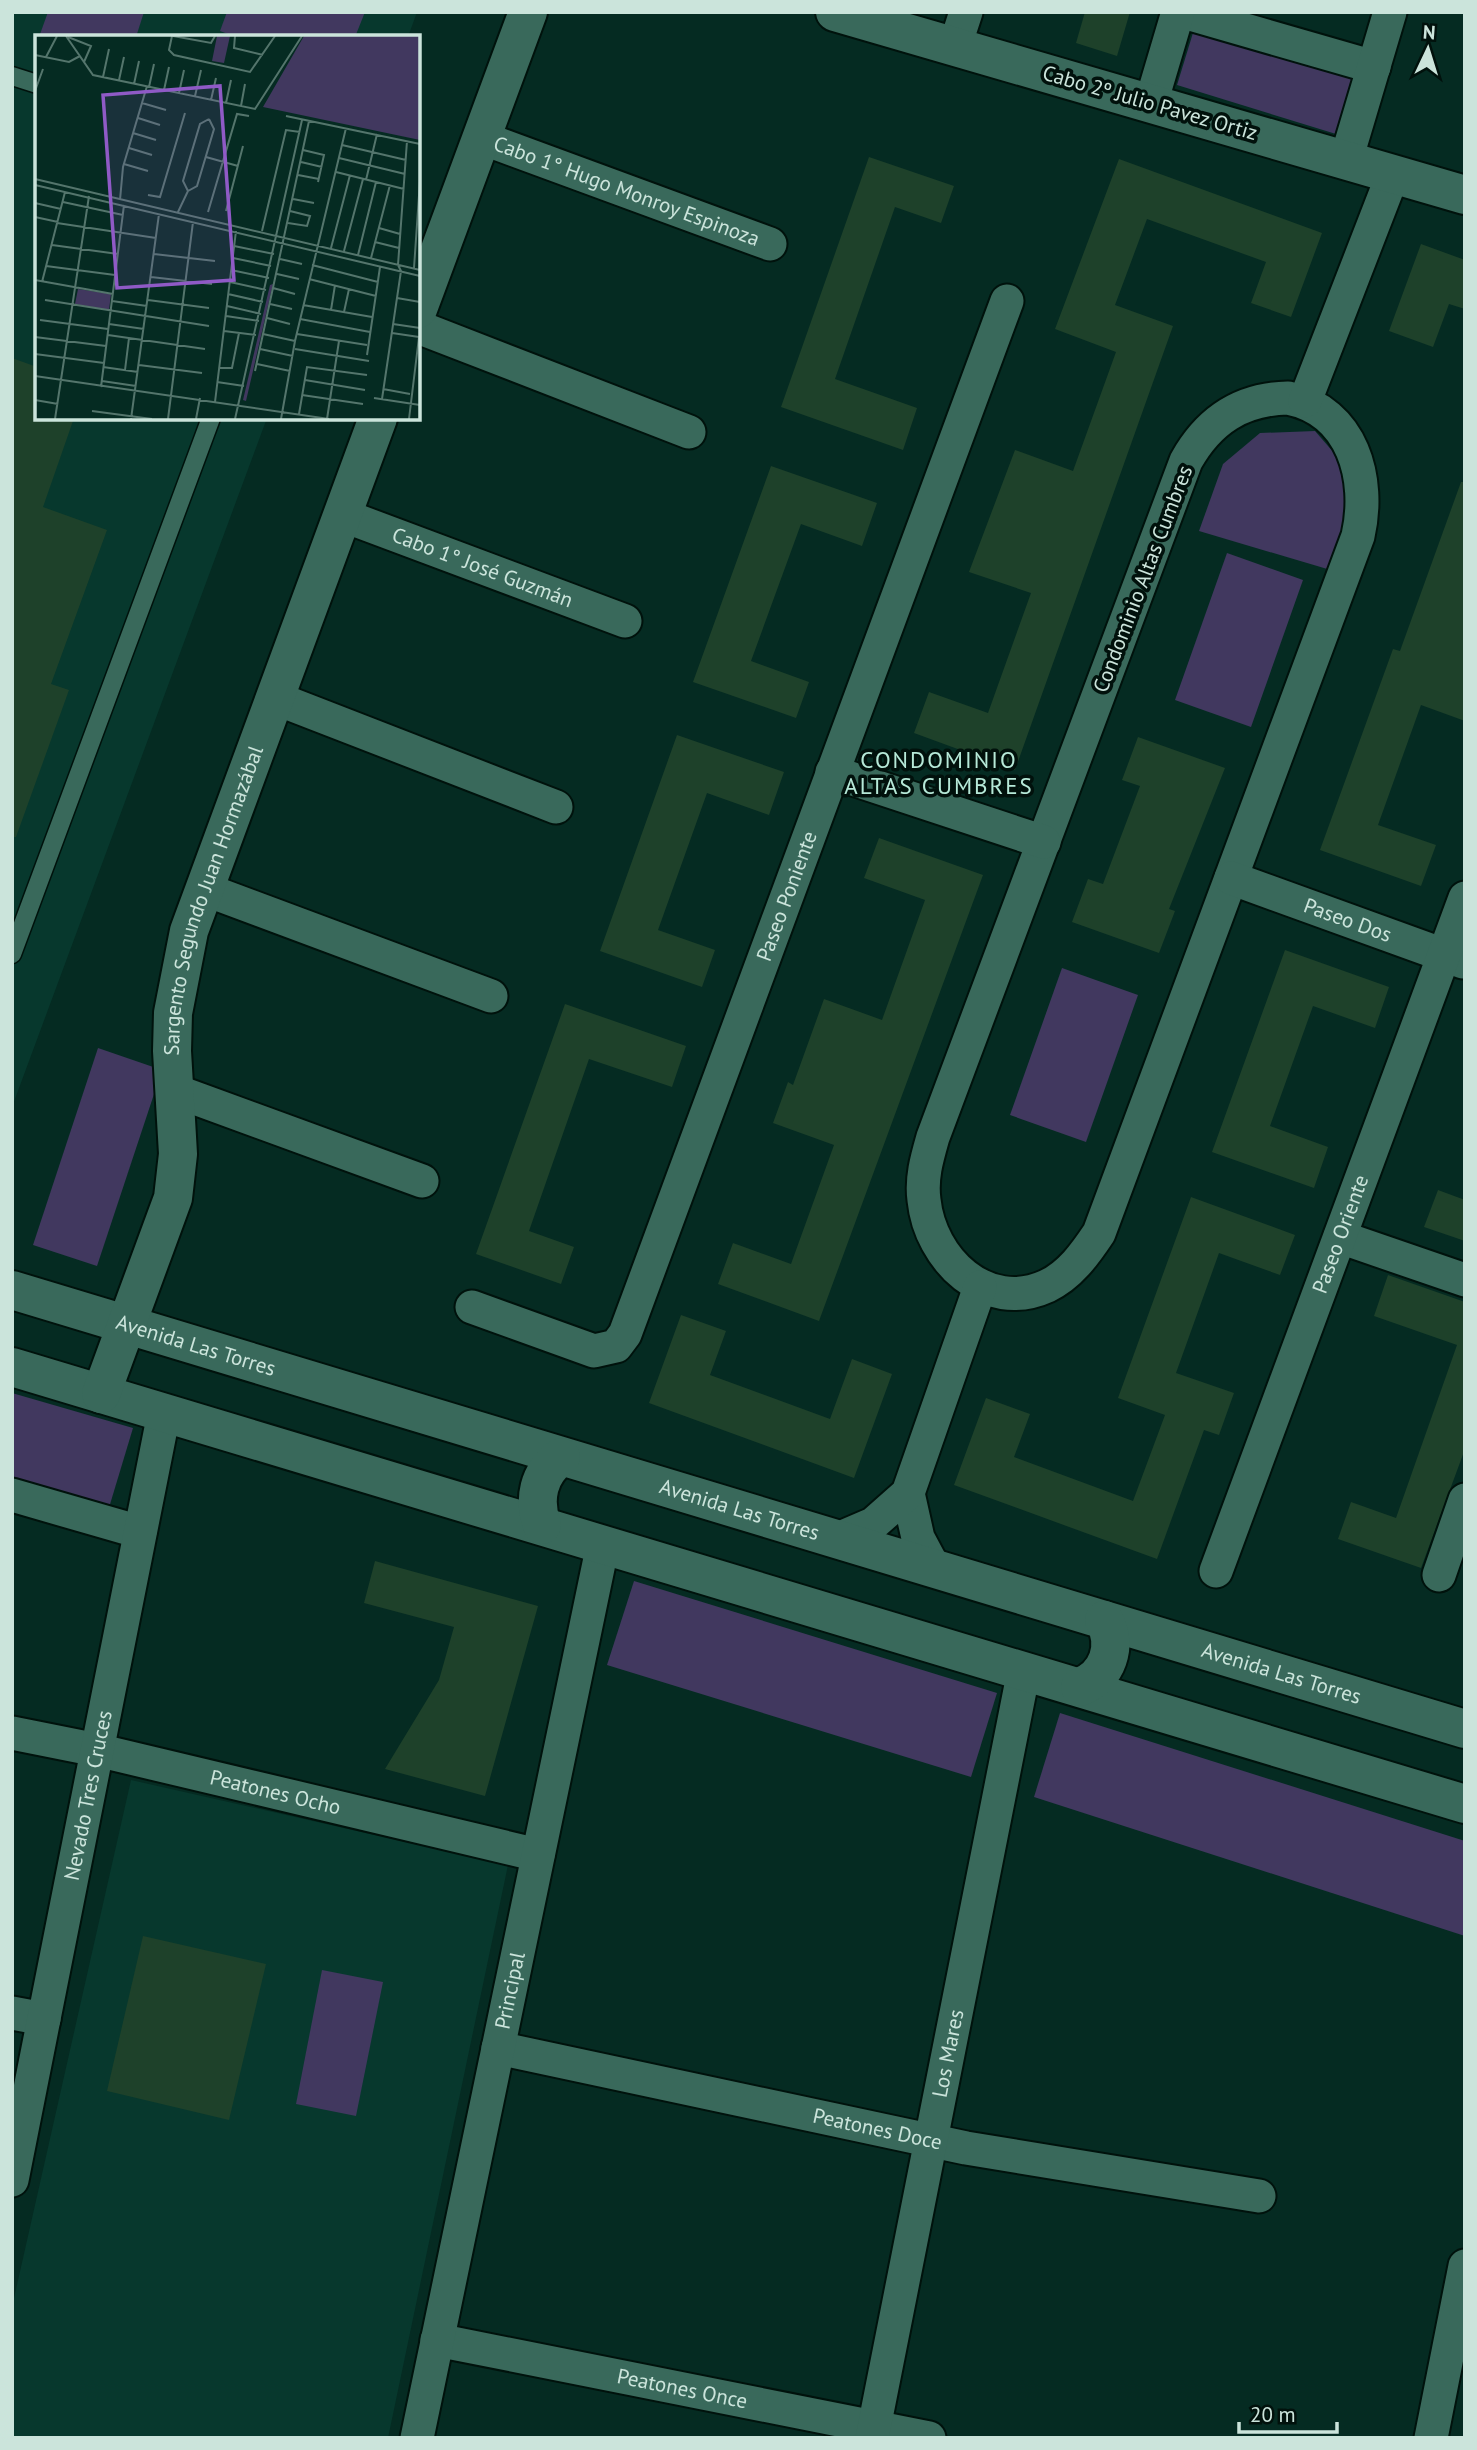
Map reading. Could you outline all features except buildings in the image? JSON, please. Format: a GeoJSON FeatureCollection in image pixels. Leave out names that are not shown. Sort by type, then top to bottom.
{"type":"FeatureCollection","features":[{"type":"Feature","properties":{"kind":"main road"},"geometry":{"type":"LineString","coordinates":[[420,304],[528,12]]}},
{"type":"Feature","properties":{"kind":"main road","name":"Cabo 2º Julio Pavez Ortiz"},"geometry":{"type":"LineString","coordinates":[[835,12],[961,29],[1151,103],[1465,195]]}},
{"type":"Feature","properties":{"kind":"main road","name":"Sargento Segundo Juan Hormazábal"},"geometry":{"type":"LineString","coordinates":[[101,1394],[173,1198],[178,1154],[172,1038],[179,975],[204,889],[377,420]]}},
{"type":"Feature","properties":{"kind":"main road","name":"Avenida Las Torres"},"geometry":{"type":"LineString","coordinates":[[12,1290],[1465,1729]]}},
{"type":"Feature","properties":{"kind":"main road"},"geometry":{"type":"LineString","coordinates":[[12,1367],[1465,1804]]}},
{"type":"Feature","properties":{"kind":"main road"},"geometry":{"type":"LineString","coordinates":[[542,1525],[537,1502],[540,1485],[548,1470],[561,1457]]}},
{"type":"Feature","properties":{"kind":"main road"},"geometry":{"type":"LineString","coordinates":[[1080,1687],[1098,1676],[1109,1657],[1111,1640],[1104,1620]]}},
{"type":"Feature","properties":{"kind":"street"},"geometry":{"type":"LineString","coordinates":[[1151,103],[1178,12]]}},
{"type":"Feature","properties":{"kind":"street"},"geometry":{"type":"LineString","coordinates":[[1184,12],[1374,66]]}},
{"type":"Feature","properties":{"kind":"street"},"geometry":{"type":"LineString","coordinates":[[1346,160],[1390,12]]}},
{"type":"Feature","properties":{"kind":"street","name":"Cabo 1° Hugo Monroy Espinoza"},"geometry":{"type":"LineString","coordinates":[[482,138],[770,244]]}},
{"type":"Feature","properties":{"kind":"street"},"geometry":{"type":"LineString","coordinates":[[1305,401],[1393,174]]}},
{"type":"Feature","properties":{"kind":"street","name":"Paseo Poniente"},"geometry":{"type":"LineString","coordinates":[[472,1307],[594,1351],[609,1350],[621,1341],[1007,301]]}},
{"type":"Feature","properties":{"kind":"street"},"geometry":{"type":"LineString","coordinates":[[420,328],[689,432]]}},
{"type":"Feature","properties":{"kind":"street","name":"Condominio Altas Cumbres"},"geometry":{"type":"LineString","coordinates":[[1271,398],[1305,401],[1333,420],[1350,444],[1361,477],[1362,517],[1231,878],[1099,1233],[1070,1270],[1046,1286],[1015,1293],[980,1287],[951,1264],[939,1249],[926,1216],[923,1177],[933,1137],[1186,461],[1195,444],[1221,417],[1245,405],[1271,398]]}},
{"type":"Feature","properties":{"kind":"street","name":"Cabo 1° José Guzmán"},"geometry":{"type":"LineString","coordinates":[[342,515],[625,621]]}},
{"type":"Feature","properties":{"kind":"street"},"geometry":{"type":"LineString","coordinates":[[275,698],[556,807]]}},
{"type":"Feature","properties":{"kind":"street"},"geometry":{"type":"LineString","coordinates":[[832,772],[1044,842]]}},
{"type":"Feature","properties":{"kind":"street","name":"Paseo Dos"},"geometry":{"type":"LineString","coordinates":[[1231,878],[1454,959]]}},
{"type":"Feature","properties":{"kind":"street"},"geometry":{"type":"LineString","coordinates":[[204,889],[491,996]]}},
{"type":"Feature","properties":{"kind":"street","name":"Paseo Oriente"},"geometry":{"type":"LineString","coordinates":[[1216,1571],[1340,1237],[1454,959],[1465,898]]}},
{"type":"Feature","properties":{"kind":"street"},"geometry":{"type":"LineString","coordinates":[[173,1090],[422,1181]]}},
{"type":"Feature","properties":{"kind":"street"},"geometry":{"type":"LineString","coordinates":[[1340,1237],[1465,1280]]}},
{"type":"Feature","properties":{"kind":"street"},"geometry":{"type":"LineString","coordinates":[[838,1539],[873,1524],[908,1493],[980,1287]]}},
{"type":"Feature","properties":{"kind":"street","name":"Nevado Tres Cruces"},"geometry":{"type":"LineString","coordinates":[[12,2180],[164,1413]]}},
{"type":"Feature","properties":{"kind":"street"},"geometry":{"type":"LineString","coordinates":[[908,1493],[918,1538],[934,1568]]}},
{"type":"Feature","properties":{"kind":"street"},"geometry":{"type":"LineString","coordinates":[[12,1495],[140,1532]]}},
{"type":"Feature","properties":{"kind":"street"},"geometry":{"type":"LineString","coordinates":[[1439,1575],[1465,1500]]}},
{"type":"Feature","properties":{"kind":"street","name":"Principal"},"geometry":{"type":"LineString","coordinates":[[417,2438],[603,1544]]}},
{"type":"Feature","properties":{"kind":"street","name":"Los Mares"},"geometry":{"type":"LineString","coordinates":[[873,2433],[1024,1670]]}},
{"type":"Feature","properties":{"kind":"street","name":"Peatones Ocho"},"geometry":{"type":"LineString","coordinates":[[12,1733],[97,1750],[538,1855]]}},
{"type":"Feature","properties":{"kind":"street"},"geometry":{"type":"LineString","coordinates":[[12,2013],[44,2019]]}},
{"type":"Feature","properties":{"kind":"street","name":"Peatones Doce"},"geometry":{"type":"LineString","coordinates":[[498,2048],[1007,2155],[1259,2196]]}},
{"type":"Feature","properties":{"kind":"street"},"geometry":{"type":"LineString","coordinates":[[1431,2438],[1460,2317],[1465,2266]]}},
{"type":"Feature","properties":{"kind":"street","name":"Peatones Once"},"geometry":{"type":"LineString","coordinates":[[437,2340],[873,2433],[929,2438]]}},
{"type":"Feature","properties":{"kind":"lane"},"geometry":{"type":"LineString","coordinates":[[12,76],[35,84]]}},
{"type":"Feature","properties":{"kind":"lane"},"geometry":{"type":"LineString","coordinates":[[12,954],[210,420]]}},
{"type":"Feature","properties":{"kind":"shaded area"},"geometry":{"type":"Polygon","coordinates":[[[12,12],[417,12],[409,35],[35,35],[35,420],[266,420],[12,1107],[12,12]]]}},
{"type":"Feature","properties":{"kind":"shaded area"},"geometry":{"type":"Polygon","coordinates":[[[48,12],[144,12],[137,35],[40,35],[48,12]]]}},
{"type":"Feature","properties":{"kind":"shaded area"},"geometry":{"type":"Polygon","coordinates":[[[227,12],[365,12],[356,35],[231,35],[220,31],[227,12]]]}},
{"type":"Feature","properties":{"kind":"shaded area"},"geometry":{"type":"Polygon","coordinates":[[[1196,23],[1353,76],[1336,134],[1177,85],[1196,23]]]}},
{"type":"Feature","properties":{"kind":"shaded area"},"geometry":{"type":"Polygon","coordinates":[[[1315,431],[1348,469],[1351,514],[1334,571],[1199,531],[1223,464],[1260,433],[1315,431]]]}},
{"type":"Feature","properties":{"kind":"shaded area"},"geometry":{"type":"Polygon","coordinates":[[[1227,553],[1303,580],[1251,727],[1175,700],[1227,553]]]}},
{"type":"Feature","properties":{"kind":"shaded area"},"geometry":{"type":"Polygon","coordinates":[[[1062,968],[1138,995],[1086,1142],[1010,1115],[1062,968]]]}},
{"type":"Feature","properties":{"kind":"shaded area"},"geometry":{"type":"Polygon","coordinates":[[[98,1048],[162,1070],[97,1266],[33,1245],[98,1048]]]}},
{"type":"Feature","properties":{"kind":"shaded area"},"geometry":{"type":"Polygon","coordinates":[[[12,1393],[133,1428],[108,1511],[12,1482],[12,1393]]]}},
{"type":"Feature","properties":{"kind":"shaded area"},"geometry":{"type":"Polygon","coordinates":[[[634,1581],[997,1693],[971,1777],[607,1665],[634,1581]]]}},
{"type":"Feature","properties":{"kind":"shaded area"},"geometry":{"type":"Polygon","coordinates":[[[1060,1713],[1465,1841],[1465,1936],[1034,1797],[1060,1713]]]}},
{"type":"Feature","properties":{"kind":"shaded area"},"geometry":{"type":"Polygon","coordinates":[[[131,1780],[508,1865],[388,2438],[12,2438],[12,2307],[131,1780]]]}},
{"type":"Feature","properties":{"kind":"shaded area"},"geometry":{"type":"Polygon","coordinates":[[[322,1970],[383,1982],[356,2116],[296,2104],[322,1970]]]}},
{"type":"Feature","properties":{"kind":"district","name":"CONDOMINIO ALTAS CUMBRES"},"geometry":{"type":"Point","coordinates":[939,773]}}]}
